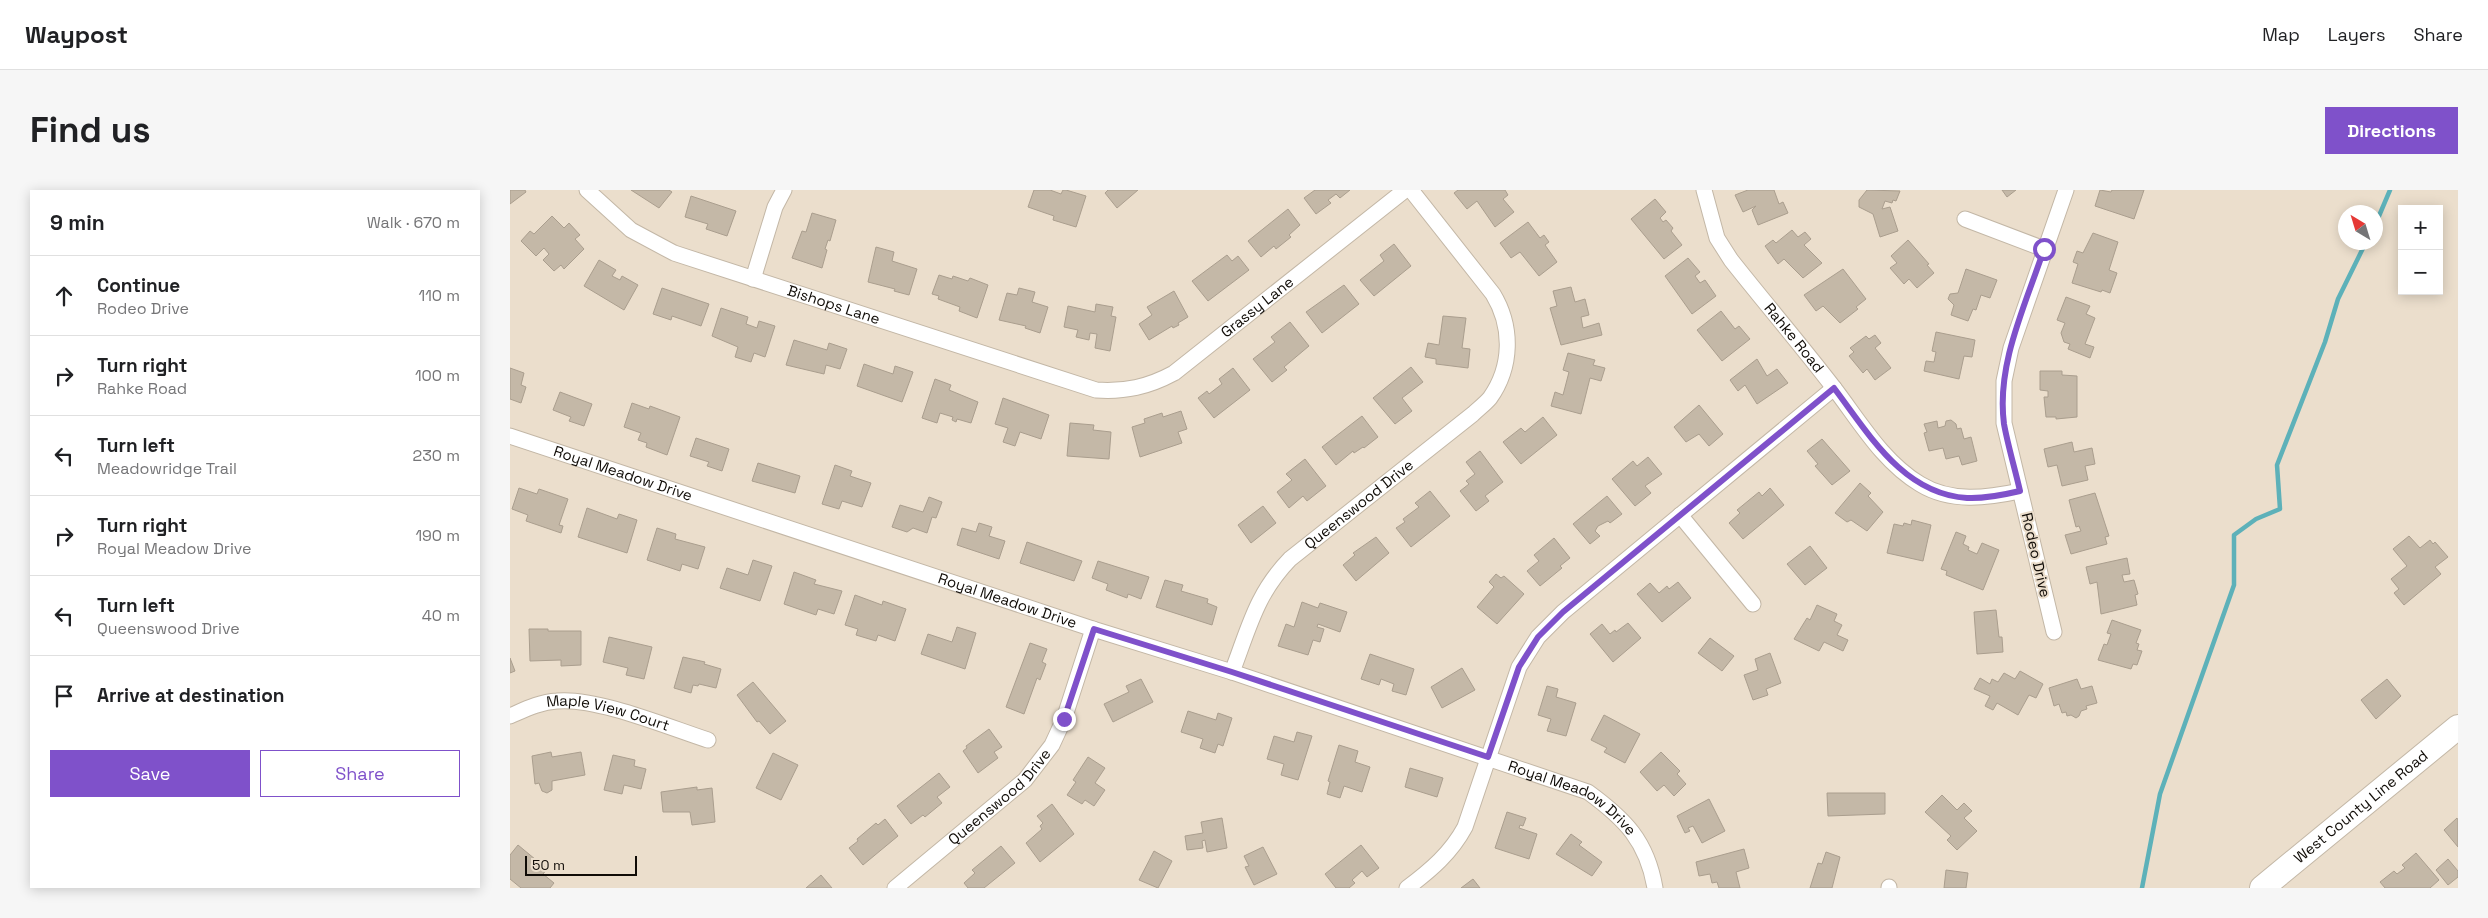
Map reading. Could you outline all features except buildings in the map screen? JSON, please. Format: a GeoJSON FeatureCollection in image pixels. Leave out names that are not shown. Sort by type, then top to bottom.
{"type":"FeatureCollection","features":[{"type":"Feature","properties":{"kind":"main road","name":"West County Line Road"},"geometry":{"type":"LineString","coordinates":[[2262,888],[2458,727]]}},
{"type":"Feature","properties":{"kind":"street","name":"Bishops Lane"},"geometry":{"type":"LineString","coordinates":[[587,190],[631,230],[674,253],[1096,390]]}},
{"type":"Feature","properties":{"kind":"street"},"geometry":{"type":"LineString","coordinates":[[752,279],[775,207],[784,190]]}},
{"type":"Feature","properties":{"kind":"street","name":"Grassy Lane"},"geometry":{"type":"LineString","coordinates":[[1096,390],[1135,389],[1174,373],[1405,190]]}},
{"type":"Feature","properties":{"kind":"street","name":"Queenswood Drive"},"geometry":{"type":"LineString","coordinates":[[1232,672],[1256,606],[1275,575],[1290,559],[1484,405],[1499,381],[1507,354],[1506,326],[1497,300],[1411,190]]}},
{"type":"Feature","properties":{"kind":"street","name":"Rahke Road"},"geometry":{"type":"LineString","coordinates":[[1704,190],[1718,238],[1731,260],[1834,388],[1888,459],[1920,485],[1946,495],[1988,498],[2020,491]]}},
{"type":"Feature","properties":{"kind":"street","name":"Rodeo Drive"},"geometry":{"type":"LineString","coordinates":[[2054,632],[2004,423],[2004,381],[2011,348],[2066,190]]}},
{"type":"Feature","properties":{"kind":"street"},"geometry":{"type":"LineString","coordinates":[[1965,219],[2044,249]]}},
{"type":"Feature","properties":{"kind":"street"},"geometry":{"type":"LineString","coordinates":[[1407,888],[1436,866],[1455,846],[1465,827],[1519,667],[1538,637],[1563,612],[1834,388]]}},
{"type":"Feature","properties":{"kind":"street","name":"Royal Meadow Drive"},"geometry":{"type":"LineString","coordinates":[[510,436],[1094,629],[1232,672],[1588,792],[1616,812],[1638,838],[1652,870],[1655,888]]}},
{"type":"Feature","properties":{"kind":"street"},"geometry":{"type":"LineString","coordinates":[[1680,515],[1753,604]]}},
{"type":"Feature","properties":{"kind":"street","name":"Queenswood Drive"},"geometry":{"type":"LineString","coordinates":[[895,888],[1025,780],[1036,766],[1052,745],[1064,719],[1094,629]]}},
{"type":"Feature","properties":{"kind":"street","name":"Maple View Court"},"geometry":{"type":"LineString","coordinates":[[510,716],[537,704],[558,700],[587,701],[708,740]]}},
{"type":"Feature","properties":{"kind":"waterway"},"geometry":{"type":"LineString","coordinates":[[2383,206],[2390,190]]}},
{"type":"Feature","properties":{"kind":"waterway"},"geometry":{"type":"LineString","coordinates":[[2142,888],[2160,794],[2234,585],[2234,535],[2256,519],[2280,509],[2277,465],[2325,342],[2338,299],[2362,250]]}},
{"type":"Feature","properties":{"kind":"route"},"geometry":{"type":"LineString","coordinates":[[1064,719],[1094,629],[1232,672],[1488,757],[1519,667],[1538,637],[1563,612],[1834,388],[1888,459],[1920,485],[1946,495],[1967,498],[1988,498],[2020,491],[2004,423],[2004,381],[2011,348],[2044,249]]}}]}
